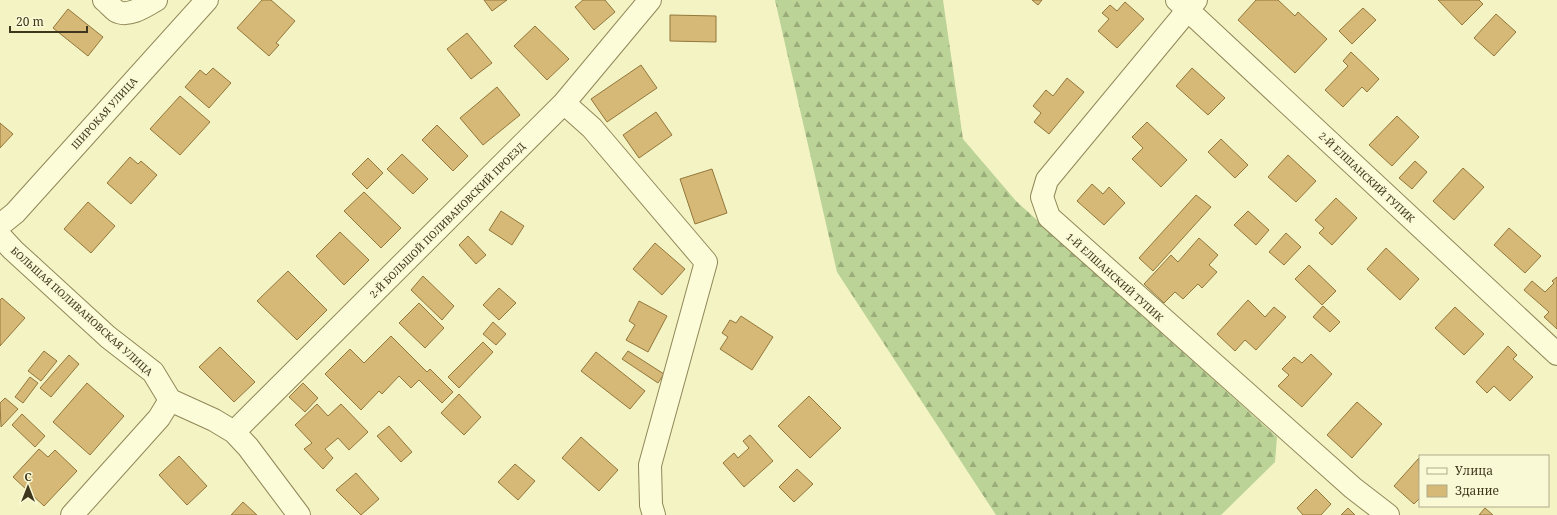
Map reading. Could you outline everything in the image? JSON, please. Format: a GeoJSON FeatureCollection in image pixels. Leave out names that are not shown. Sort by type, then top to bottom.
{"type":"FeatureCollection","features":[{"type":"Feature","properties":{"kind":"street"},"geometry":{"type":"LineString","coordinates":[[104,0],[117,12],[128,12],[141,9],[156,0]]}},
{"type":"Feature","properties":{"kind":"street","name":"ШИРОКАЯ УЛИЦА"},"geometry":{"type":"LineString","coordinates":[[0,225],[15,213],[207,0]]}},
{"type":"Feature","properties":{"kind":"street","name":"2-Й БОЛЬШОЙ ПОЛИВАНОВСКИЙ ПРОЕЗД"},"geometry":{"type":"LineString","coordinates":[[234,432],[564,104],[650,0]]}},
{"type":"Feature","properties":{"kind":"street","name":"2-Й ЕЛШАНСКИЙ ТУПИК"},"geometry":{"type":"LineString","coordinates":[[1187,3],[1557,354]]}},
{"type":"Feature","properties":{"kind":"street","name":"1-Й ЕЛШАНСКИЙ ТУПИК"},"geometry":{"type":"LineString","coordinates":[[1187,3],[1047,180],[1042,197],[1049,217],[1353,488],[1388,515]]}},
{"type":"Feature","properties":{"kind":"street"},"geometry":{"type":"LineString","coordinates":[[564,104],[592,128],[706,262],[650,465],[651,505],[654,515]]}},
{"type":"Feature","properties":{"kind":"street","name":"БОЛЬШАЯ ПОЛИВАНОВСКАЯ УЛИЦА"},"geometry":{"type":"LineString","coordinates":[[0,236],[13,250],[108,336],[153,372],[170,400]]}},
{"type":"Feature","properties":{"kind":"street"},"geometry":{"type":"LineString","coordinates":[[72,515],[159,418],[170,400],[214,420],[234,432],[248,447],[299,515]]}},
{"type":"Feature","properties":{"kind":"green space"},"geometry":{"type":"Polygon","coordinates":[[[775,0],[943,0],[963,139],[1016,201],[1277,437],[1275,462],[1221,515],[996,515],[837,272],[775,0]]]}},
{"type":"Feature","properties":{"kind":"building"},"geometry":{"type":"Polygon","coordinates":[[[262,0],[271,0],[295,21],[276,43],[279,45],[269,56],[237,28],[262,0]]]}},
{"type":"Feature","properties":{"kind":"building"},"geometry":{"type":"Polygon","coordinates":[[[484,0],[507,0],[492,11],[484,0]]]}},
{"type":"Feature","properties":{"kind":"building"},"geometry":{"type":"Polygon","coordinates":[[[583,0],[605,0],[615,12],[594,30],[575,7],[583,0]]]}},
{"type":"Feature","properties":{"kind":"building"},"geometry":{"type":"Polygon","coordinates":[[[1032,0],[1042,0],[1038,5],[1032,0]]]}},
{"type":"Feature","properties":{"kind":"building"},"geometry":{"type":"Polygon","coordinates":[[[1256,0],[1278,0],[1295,16],[1298,12],[1327,39],[1295,73],[1238,20],[1256,0]]]}},
{"type":"Feature","properties":{"kind":"building"},"geometry":{"type":"Polygon","coordinates":[[[1438,0],[1479,0],[1483,4],[1462,25],[1438,0]]]}},
{"type":"Feature","properties":{"kind":"building"},"geometry":{"type":"Polygon","coordinates":[[[1125,2],[1144,19],[1117,48],[1098,31],[1109,19],[1102,13],[1110,5],[1117,11],[1125,2]]]}},
{"type":"Feature","properties":{"kind":"building"},"geometry":{"type":"Polygon","coordinates":[[[1363,8],[1376,20],[1352,44],[1339,31],[1363,8]]]}},
{"type":"Feature","properties":{"kind":"building"},"geometry":{"type":"Polygon","coordinates":[[[68,9],[103,37],[88,56],[53,28],[68,9]]]}},
{"type":"Feature","properties":{"kind":"building"},"geometry":{"type":"Polygon","coordinates":[[[1496,14],[1516,32],[1494,56],[1474,38],[1496,14]]]}},
{"type":"Feature","properties":{"kind":"building"},"geometry":{"type":"Polygon","coordinates":[[[670,15],[716,16],[716,42],[670,41],[670,15]]]}},
{"type":"Feature","properties":{"kind":"building"},"geometry":{"type":"Polygon","coordinates":[[[535,26],[569,59],[547,80],[514,46],[535,26]]]}},
{"type":"Feature","properties":{"kind":"building"},"geometry":{"type":"Polygon","coordinates":[[[467,33],[492,63],[471,79],[447,49],[467,33]]]}},
{"type":"Feature","properties":{"kind":"building"},"geometry":{"type":"Polygon","coordinates":[[[1351,52],[1379,79],[1367,92],[1362,87],[1343,107],[1325,90],[1348,66],[1343,61],[1351,52]]]}},
{"type":"Feature","properties":{"kind":"building"},"geometry":{"type":"Polygon","coordinates":[[[641,65],[657,88],[607,122],[591,99],[641,65]]]}},
{"type":"Feature","properties":{"kind":"building"},"geometry":{"type":"Polygon","coordinates":[[[213,68],[231,83],[209,108],[185,87],[200,70],[206,75],[213,68]]]}},
{"type":"Feature","properties":{"kind":"building"},"geometry":{"type":"Polygon","coordinates":[[[1192,68],[1225,98],[1208,115],[1176,86],[1192,68]]]}},
{"type":"Feature","properties":{"kind":"building"},"geometry":{"type":"Polygon","coordinates":[[[1067,78],[1084,92],[1049,134],[1034,122],[1041,113],[1033,106],[1046,90],[1053,96],[1067,78]]]}},
{"type":"Feature","properties":{"kind":"building"},"geometry":{"type":"Polygon","coordinates":[[[497,87],[520,115],[483,145],[460,118],[497,87]]]}},
{"type":"Feature","properties":{"kind":"building"},"geometry":{"type":"Polygon","coordinates":[[[180,96],[210,122],[180,155],[150,129],[180,96]]]}},
{"type":"Feature","properties":{"kind":"building"},"geometry":{"type":"Polygon","coordinates":[[[656,112],[672,135],[639,158],[623,135],[656,112]]]}},
{"type":"Feature","properties":{"kind":"building"},"geometry":{"type":"Polygon","coordinates":[[[1397,116],[1419,137],[1392,166],[1369,145],[1397,116]]]}},
{"type":"Feature","properties":{"kind":"building"},"geometry":{"type":"Polygon","coordinates":[[[1147,122],[1187,160],[1161,187],[1132,159],[1143,148],[1132,137],[1147,122]]]}},
{"type":"Feature","properties":{"kind":"building"},"geometry":{"type":"Polygon","coordinates":[[[0,123],[13,134],[0,148],[0,123]]]}},
{"type":"Feature","properties":{"kind":"building"},"geometry":{"type":"Polygon","coordinates":[[[437,125],[468,156],[453,171],[422,140],[437,125]]]}},
{"type":"Feature","properties":{"kind":"building"},"geometry":{"type":"Polygon","coordinates":[[[1221,139],[1248,165],[1235,178],[1208,152],[1221,139]]]}},
{"type":"Feature","properties":{"kind":"building"},"geometry":{"type":"Polygon","coordinates":[[[402,154],[428,179],[413,194],[387,169],[402,154]]]}},
{"type":"Feature","properties":{"kind":"building"},"geometry":{"type":"Polygon","coordinates":[[[1288,155],[1316,181],[1296,202],[1268,177],[1288,155]]]}},
{"type":"Feature","properties":{"kind":"building"},"geometry":{"type":"Polygon","coordinates":[[[130,157],[138,164],[141,161],[157,175],[131,204],[107,183],[130,157]]]}},
{"type":"Feature","properties":{"kind":"building"},"geometry":{"type":"Polygon","coordinates":[[[368,158],[383,173],[367,189],[352,174],[368,158]]]}},
{"type":"Feature","properties":{"kind":"building"},"geometry":{"type":"Polygon","coordinates":[[[1415,161],[1427,172],[1412,189],[1399,178],[1415,161]]]}},
{"type":"Feature","properties":{"kind":"building"},"geometry":{"type":"Polygon","coordinates":[[[1463,168],[1484,187],[1454,220],[1433,201],[1463,168]]]}},
{"type":"Feature","properties":{"kind":"building"},"geometry":{"type":"Polygon","coordinates":[[[712,169],[727,213],[695,224],[680,179],[712,169]]]}},
{"type":"Feature","properties":{"kind":"building"},"geometry":{"type":"Polygon","coordinates":[[[1092,184],[1103,194],[1109,187],[1125,203],[1104,225],[1077,201],[1092,184]]]}},
{"type":"Feature","properties":{"kind":"building"},"geometry":{"type":"Polygon","coordinates":[[[364,192],[401,228],[381,248],[344,211],[364,192]]]}},
{"type":"Feature","properties":{"kind":"building"},"geometry":{"type":"Polygon","coordinates":[[[1196,195],[1211,207],[1153,271],[1139,258],[1196,195]]]}},
{"type":"Feature","properties":{"kind":"building"},"geometry":{"type":"Polygon","coordinates":[[[1336,198],[1357,218],[1332,245],[1319,233],[1324,228],[1315,220],[1336,198]]]}},
{"type":"Feature","properties":{"kind":"building"},"geometry":{"type":"Polygon","coordinates":[[[88,202],[115,226],[91,253],[64,229],[88,202]]]}},
{"type":"Feature","properties":{"kind":"building"},"geometry":{"type":"Polygon","coordinates":[[[501,211],[524,226],[512,245],[489,230],[501,211]]]}},
{"type":"Feature","properties":{"kind":"building"},"geometry":{"type":"Polygon","coordinates":[[[1248,211],[1269,230],[1256,245],[1234,225],[1248,211]]]}},
{"type":"Feature","properties":{"kind":"building"},"geometry":{"type":"Polygon","coordinates":[[[1509,228],[1541,256],[1525,273],[1494,245],[1509,228]]]}},
{"type":"Feature","properties":{"kind":"building"},"geometry":{"type":"Polygon","coordinates":[[[340,232],[369,260],[344,285],[316,256],[340,232]]]}},
{"type":"Feature","properties":{"kind":"building"},"geometry":{"type":"Polygon","coordinates":[[[1286,233],[1301,247],[1284,265],[1269,252],[1286,233]]]}},
{"type":"Feature","properties":{"kind":"building"},"geometry":{"type":"Polygon","coordinates":[[[468,236],[486,255],[476,264],[459,245],[468,236]]]}},
{"type":"Feature","properties":{"kind":"building"},"geometry":{"type":"Polygon","coordinates":[[[1199,238],[1218,255],[1209,265],[1217,272],[1202,288],[1198,284],[1183,299],[1175,292],[1164,303],[1144,284],[1171,255],[1178,262],[1199,238]]]}},
{"type":"Feature","properties":{"kind":"building"},"geometry":{"type":"Polygon","coordinates":[[[655,243],[685,269],[662,295],[633,269],[655,243]]]}},
{"type":"Feature","properties":{"kind":"building"},"geometry":{"type":"Polygon","coordinates":[[[1386,248],[1419,279],[1400,300],[1367,269],[1386,248]]]}},
{"type":"Feature","properties":{"kind":"building"},"geometry":{"type":"Polygon","coordinates":[[[1309,265],[1336,291],[1322,305],[1295,279],[1309,265]]]}},
{"type":"Feature","properties":{"kind":"building"},"geometry":{"type":"Polygon","coordinates":[[[288,271],[327,310],[297,340],[257,301],[288,271]]]}},
{"type":"Feature","properties":{"kind":"building"},"geometry":{"type":"Polygon","coordinates":[[[423,276],[454,306],[442,320],[411,290],[423,276]]]}},
{"type":"Feature","properties":{"kind":"building"},"geometry":{"type":"Polygon","coordinates":[[[1557,277],[1557,329],[1544,317],[1549,312],[1524,290],[1532,281],[1545,292],[1554,283],[1552,281],[1557,277]]]}},
{"type":"Feature","properties":{"kind":"building"},"geometry":{"type":"Polygon","coordinates":[[[499,288],[516,303],[499,320],[483,305],[499,288]]]}},
{"type":"Feature","properties":{"kind":"building"},"geometry":{"type":"Polygon","coordinates":[[[2,298],[25,318],[0,346],[0,300],[2,298]]]}},
{"type":"Feature","properties":{"kind":"building"},"geometry":{"type":"Polygon","coordinates":[[[1248,300],[1265,317],[1274,307],[1286,317],[1256,350],[1245,340],[1235,351],[1217,334],[1248,300]]]}},
{"type":"Feature","properties":{"kind":"building"},"geometry":{"type":"Polygon","coordinates":[[[639,301],[667,316],[648,352],[626,340],[635,325],[629,321],[639,301]]]}},
{"type":"Feature","properties":{"kind":"building"},"geometry":{"type":"Polygon","coordinates":[[[419,303],[444,328],[425,348],[399,323],[419,303]]]}},
{"type":"Feature","properties":{"kind":"building"},"geometry":{"type":"Polygon","coordinates":[[[1323,306],[1340,322],[1330,332],[1313,317],[1323,306]]]}},
{"type":"Feature","properties":{"kind":"building"},"geometry":{"type":"Polygon","coordinates":[[[1455,307],[1484,334],[1464,355],[1435,328],[1455,307]]]}},
{"type":"Feature","properties":{"kind":"building"},"geometry":{"type":"Polygon","coordinates":[[[741,316],[773,337],[752,370],[720,349],[728,337],[722,333],[730,320],[736,323],[741,316]]]}},
{"type":"Feature","properties":{"kind":"building"},"geometry":{"type":"Polygon","coordinates":[[[493,322],[506,334],[496,345],[483,334],[493,322]]]}},
{"type":"Feature","properties":{"kind":"building"},"geometry":{"type":"Polygon","coordinates":[[[391,336],[427,372],[430,369],[453,392],[442,403],[419,380],[411,388],[399,376],[382,394],[379,391],[361,410],[325,374],[350,349],[364,363],[391,336]]]}},
{"type":"Feature","properties":{"kind":"building"},"geometry":{"type":"Polygon","coordinates":[[[483,342],[493,352],[459,388],[448,377],[483,342]]]}},
{"type":"Feature","properties":{"kind":"building"},"geometry":{"type":"Polygon","coordinates":[[[1508,346],[1517,355],[1513,359],[1533,377],[1510,401],[1494,386],[1487,393],[1476,382],[1508,346]]]}},
{"type":"Feature","properties":{"kind":"building"},"geometry":{"type":"Polygon","coordinates":[[[220,347],[255,382],[234,402],[199,367],[220,347]]]}},
{"type":"Feature","properties":{"kind":"building"},"geometry":{"type":"Polygon","coordinates":[[[44,351],[57,361],[41,381],[28,371],[44,351]]]}},
{"type":"Feature","properties":{"kind":"building"},"geometry":{"type":"Polygon","coordinates":[[[628,351],[664,374],[658,383],[622,359],[628,351]]]}},
{"type":"Feature","properties":{"kind":"building"},"geometry":{"type":"Polygon","coordinates":[[[596,352],[645,391],[630,409],[581,371],[596,352]]]}},
{"type":"Feature","properties":{"kind":"building"},"geometry":{"type":"Polygon","coordinates":[[[1311,354],[1332,374],[1302,407],[1278,386],[1289,375],[1282,369],[1294,357],[1302,363],[1311,354]]]}},
{"type":"Feature","properties":{"kind":"building"},"geometry":{"type":"Polygon","coordinates":[[[69,355],[79,364],[51,397],[40,388],[69,355]]]}},
{"type":"Feature","properties":{"kind":"building"},"geometry":{"type":"Polygon","coordinates":[[[30,377],[38,383],[23,403],[15,397],[30,377]]]}},
{"type":"Feature","properties":{"kind":"building"},"geometry":{"type":"Polygon","coordinates":[[[87,383],[124,416],[90,455],[53,422],[87,383]]]}},
{"type":"Feature","properties":{"kind":"building"},"geometry":{"type":"Polygon","coordinates":[[[303,383],[318,398],[305,412],[289,397],[303,383]]]}},
{"type":"Feature","properties":{"kind":"building"},"geometry":{"type":"Polygon","coordinates":[[[459,394],[481,417],[464,435],[441,413],[459,394]]]}},
{"type":"Feature","properties":{"kind":"building"},"geometry":{"type":"Polygon","coordinates":[[[809,396],[841,428],[810,458],[778,426],[809,396]]]}},
{"type":"Feature","properties":{"kind":"building"},"geometry":{"type":"Polygon","coordinates":[[[5,398],[18,409],[1,427],[0,403],[5,398]]]}},
{"type":"Feature","properties":{"kind":"building"},"geometry":{"type":"Polygon","coordinates":[[[1357,402],[1382,424],[1352,458],[1327,435],[1357,402]]]}},
{"type":"Feature","properties":{"kind":"building"},"geometry":{"type":"Polygon","coordinates":[[[317,404],[328,416],[341,404],[368,432],[349,450],[338,438],[325,449],[333,458],[323,469],[304,449],[312,443],[295,425],[317,404]]]}},
{"type":"Feature","properties":{"kind":"building"},"geometry":{"type":"Polygon","coordinates":[[[22,414],[45,436],[35,447],[12,425],[22,414]]]}},
{"type":"Feature","properties":{"kind":"building"},"geometry":{"type":"Polygon","coordinates":[[[389,426],[412,452],[401,462],[377,436],[389,426]]]}},
{"type":"Feature","properties":{"kind":"building"},"geometry":{"type":"Polygon","coordinates":[[[750,435],[773,461],[744,487],[723,463],[734,453],[738,458],[749,448],[743,441],[750,435]]]}},
{"type":"Feature","properties":{"kind":"building"},"geometry":{"type":"Polygon","coordinates":[[[581,437],[618,470],[599,491],[562,458],[581,437]]]}},
{"type":"Feature","properties":{"kind":"building"},"geometry":{"type":"Polygon","coordinates":[[[39,449],[48,457],[55,450],[77,471],[44,506],[13,477],[39,449]]]}},
{"type":"Feature","properties":{"kind":"building"},"geometry":{"type":"Polygon","coordinates":[[[179,456],[207,486],[187,505],[159,475],[179,456]]]}},
{"type":"Feature","properties":{"kind":"building"},"geometry":{"type":"Polygon","coordinates":[[[1419,458],[1419,499],[1414,504],[1394,486],[1419,458]]]}},
{"type":"Feature","properties":{"kind":"building"},"geometry":{"type":"Polygon","coordinates":[[[515,464],[535,481],[518,500],[498,482],[515,464]]]}},
{"type":"Feature","properties":{"kind":"building"},"geometry":{"type":"Polygon","coordinates":[[[797,469],[813,484],[794,502],[779,487],[797,469]]]}},
{"type":"Feature","properties":{"kind":"building"},"geometry":{"type":"Polygon","coordinates":[[[356,473],[379,499],[361,515],[336,490],[356,473]]]}},
{"type":"Feature","properties":{"kind":"building"},"geometry":{"type":"Polygon","coordinates":[[[1316,489],[1331,504],[1321,515],[1303,515],[1297,508],[1316,489]]]}},
{"type":"Feature","properties":{"kind":"building"},"geometry":{"type":"Polygon","coordinates":[[[243,502],[257,515],[231,515],[243,502]]]}},
{"type":"Feature","properties":{"kind":"building"},"geometry":{"type":"Polygon","coordinates":[[[1348,508],[1355,515],[1341,515],[1348,508]]]}},
{"type":"Feature","properties":{"kind":"building"},"geometry":{"type":"Polygon","coordinates":[[[1485,508],[1493,515],[1479,515],[1485,508]]]}}]}
